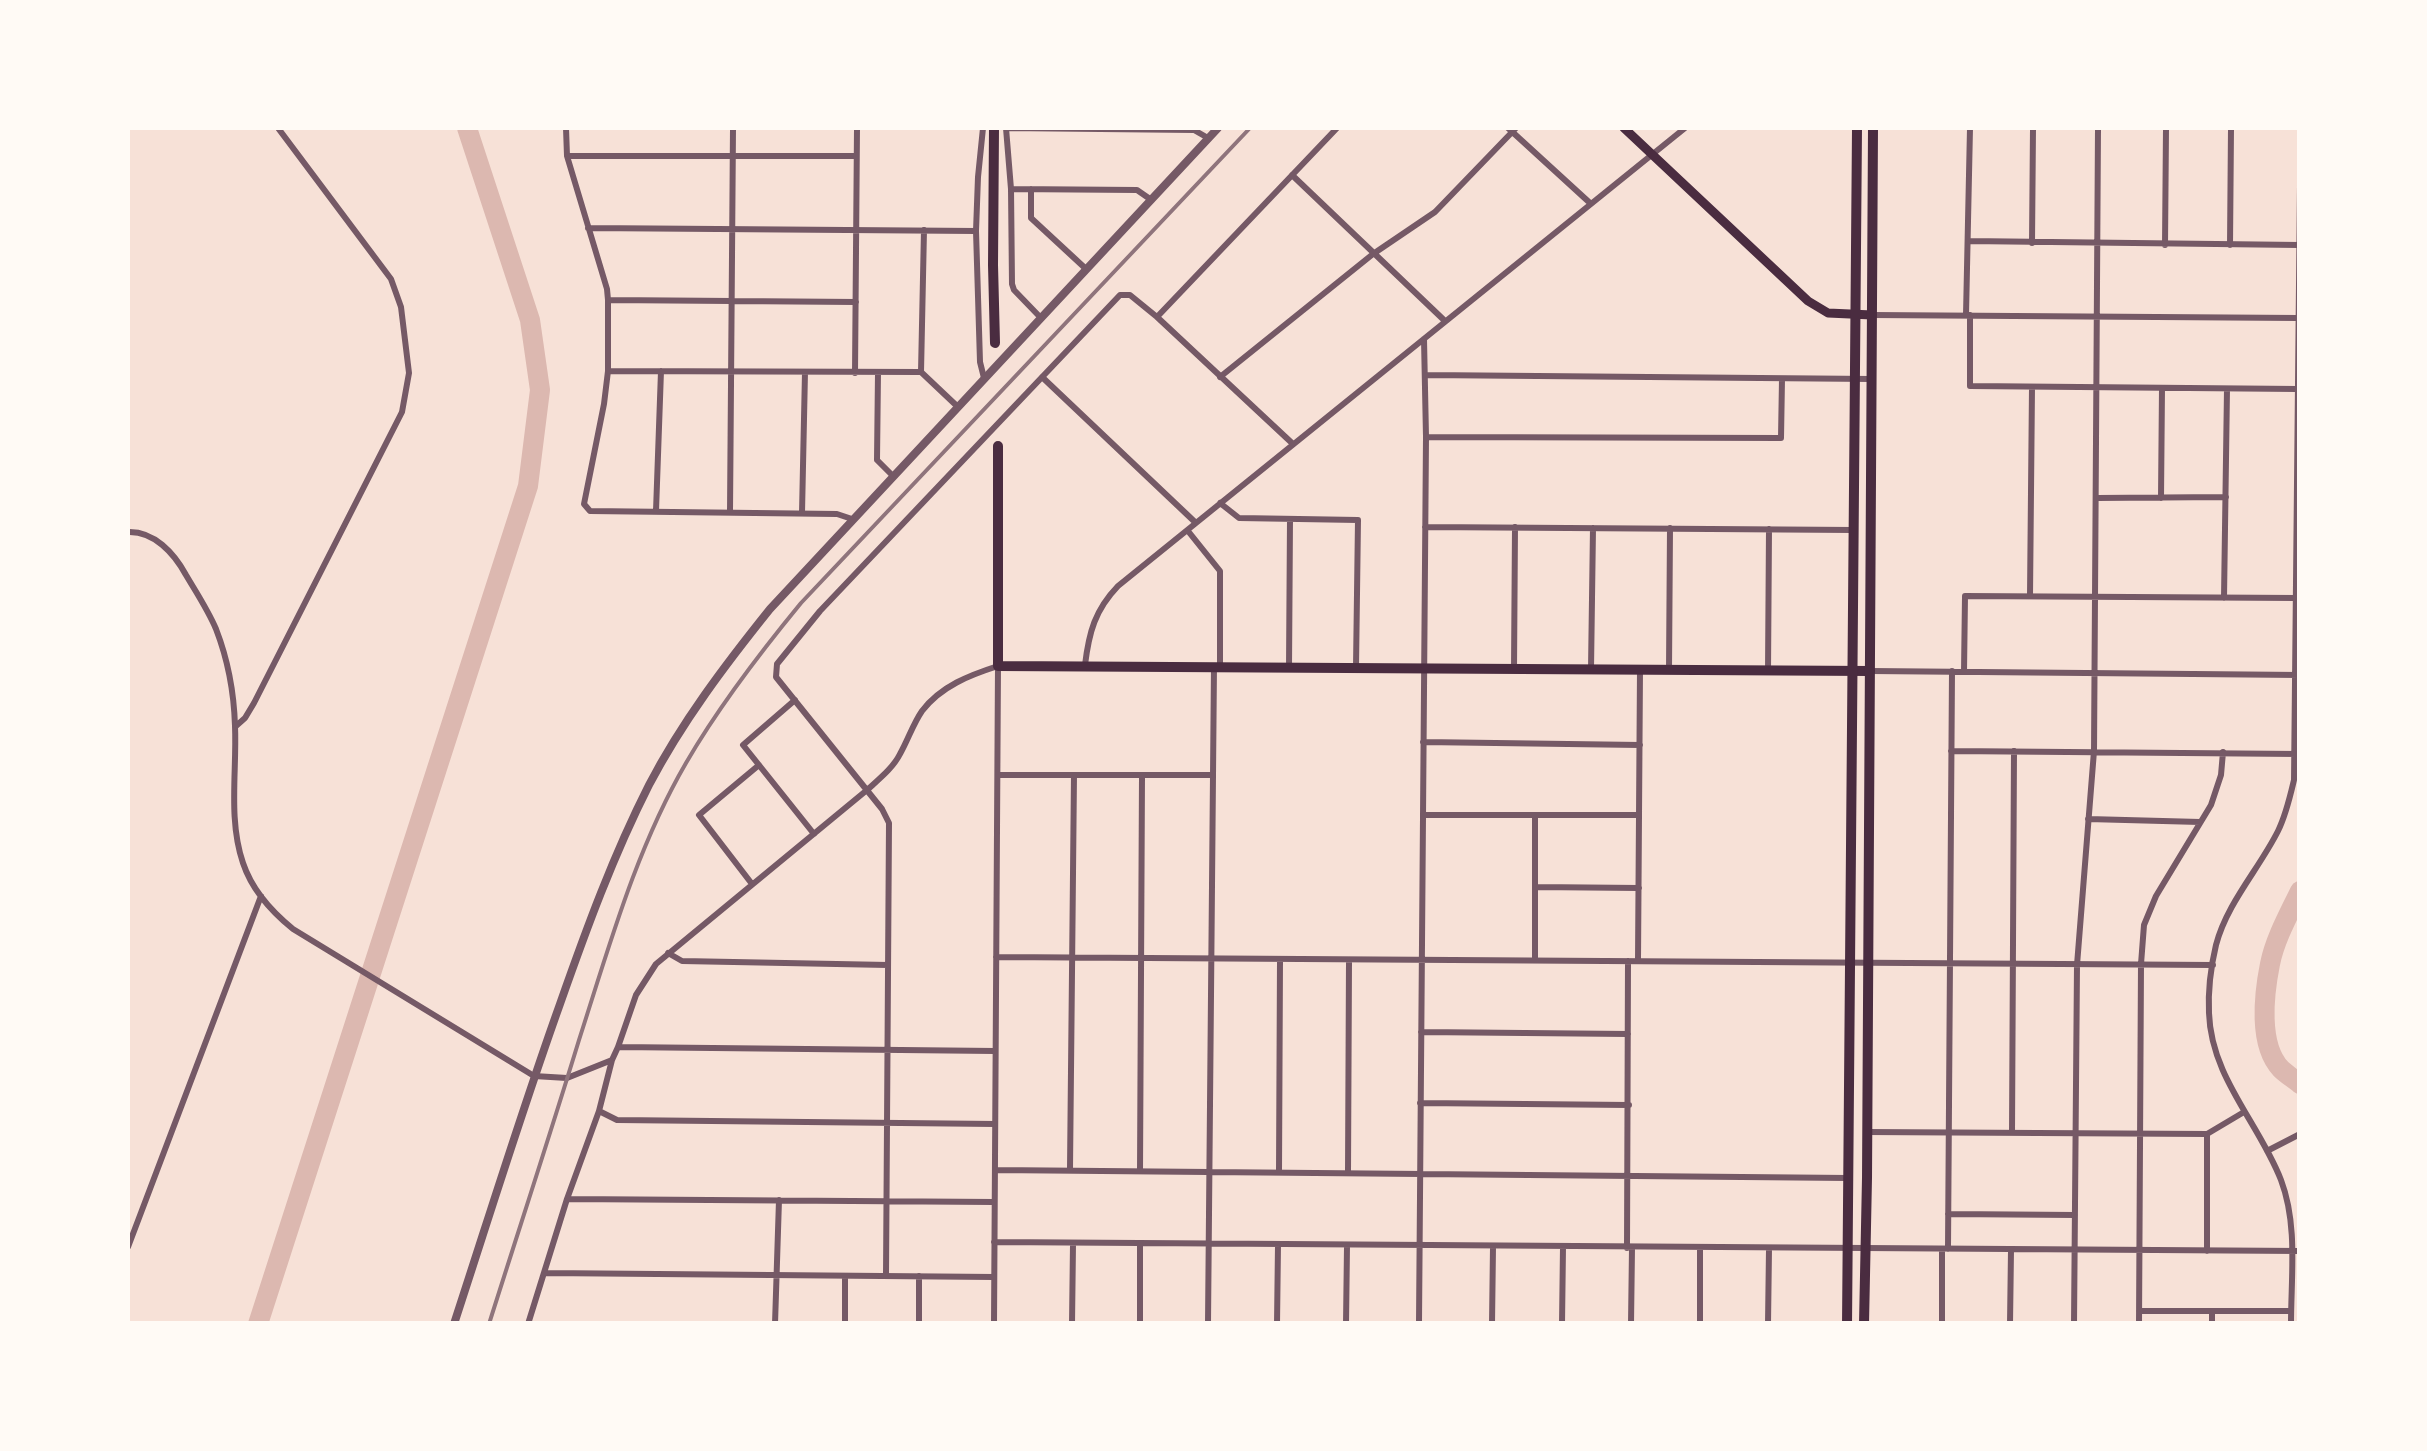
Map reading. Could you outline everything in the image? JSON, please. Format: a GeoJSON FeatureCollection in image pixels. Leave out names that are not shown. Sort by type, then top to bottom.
{"type":"FeatureCollection","features":[{"type":"Feature","properties":{"kind":"main road"},"geometry":{"type":"LineString","coordinates":[[994,128],[995,343]]}},
{"type":"Feature","properties":{"kind":"main road"},"geometry":{"type":"LineString","coordinates":[[1624,128],[1808,302],[1828,313],[1872,315]]}},
{"type":"Feature","properties":{"kind":"main road"},"geometry":{"type":"LineString","coordinates":[[1847,1324],[1857,128]]}},
{"type":"Feature","properties":{"kind":"main road"},"geometry":{"type":"LineString","coordinates":[[1864,1324],[1872,128]]}},
{"type":"Feature","properties":{"kind":"main road"},"geometry":{"type":"LineString","coordinates":[[998,446],[998,666],[1870,671]]}},
{"type":"Feature","properties":{"kind":"street"},"geometry":{"type":"LineString","coordinates":[[235,727],[254,703],[402,412],[409,372],[401,307],[390,279],[278,128]]}},
{"type":"Feature","properties":{"kind":"street"},"geometry":{"type":"LineString","coordinates":[[566,128],[567,156],[608,289],[608,371],[584,504],[590,511],[837,514],[852,519]]}},
{"type":"Feature","properties":{"kind":"street"},"geometry":{"type":"LineString","coordinates":[[730,512],[733,128]]}},
{"type":"Feature","properties":{"kind":"street"},"geometry":{"type":"LineString","coordinates":[[855,373],[857,128]]}},
{"type":"Feature","properties":{"kind":"street"},"geometry":{"type":"LineString","coordinates":[[983,128],[976,231],[980,362],[984,378]]}},
{"type":"Feature","properties":{"kind":"street"},"geometry":{"type":"LineString","coordinates":[[1041,318],[1012,284],[1006,128],[1194,130],[1208,138]]}},
{"type":"Feature","properties":{"kind":"street"},"geometry":{"type":"LineString","coordinates":[[454,1324],[534,1076],[616,852],[692,713],[770,609],[1218,128]]}},
{"type":"Feature","properties":{"kind":"street"},"geometry":{"type":"LineString","coordinates":[[1157,317],[1337,128]]}},
{"type":"Feature","properties":{"kind":"street"},"geometry":{"type":"LineString","coordinates":[[1085,665],[1096,614],[1122,583],[1685,128]]}},
{"type":"Feature","properties":{"kind":"street"},"geometry":{"type":"LineString","coordinates":[[1970,128],[1970,386],[2297,389]]}},
{"type":"Feature","properties":{"kind":"street"},"geometry":{"type":"LineString","coordinates":[[2032,243],[2033,128]]}},
{"type":"Feature","properties":{"kind":"street"},"geometry":{"type":"LineString","coordinates":[[2074,1324],[2077,965],[2094,751],[2096,674],[2098,128]]}},
{"type":"Feature","properties":{"kind":"street"},"geometry":{"type":"LineString","coordinates":[[2165,245],[2166,128]]}},
{"type":"Feature","properties":{"kind":"street"},"geometry":{"type":"LineString","coordinates":[[2230,245],[2231,128]]}},
{"type":"Feature","properties":{"kind":"street"},"geometry":{"type":"LineString","coordinates":[[1220,377],[1373,254],[1435,212],[1512,129],[1590,203]]}},
{"type":"Feature","properties":{"kind":"street"},"geometry":{"type":"LineString","coordinates":[[567,156],[856,156]]}},
{"type":"Feature","properties":{"kind":"street"},"geometry":{"type":"LineString","coordinates":[[1292,175],[1445,321]]}},
{"type":"Feature","properties":{"kind":"street"},"geometry":{"type":"LineString","coordinates":[[2291,1324],[2296,1251],[2286,1196],[2267,1152],[2229,1085],[2209,1014],[2216,942],[2279,829],[2294,780],[2297,754],[2300,185]]}},
{"type":"Feature","properties":{"kind":"street"},"geometry":{"type":"LineString","coordinates":[[1011,189],[1137,190],[1150,199]]}},
{"type":"Feature","properties":{"kind":"street"},"geometry":{"type":"LineString","coordinates":[[1030,190],[1031,218],[1085,268]]}},
{"type":"Feature","properties":{"kind":"street"},"geometry":{"type":"LineString","coordinates":[[587,228],[976,231]]}},
{"type":"Feature","properties":{"kind":"street"},"geometry":{"type":"LineString","coordinates":[[922,372],[924,230]]}},
{"type":"Feature","properties":{"kind":"street"},"geometry":{"type":"LineString","coordinates":[[1968,241],[2299,245]]}},
{"type":"Feature","properties":{"kind":"street"},"geometry":{"type":"LineString","coordinates":[[886,1276],[889,824],[882,809],[776,677],[778,664],[820,611],[1120,295],[1130,295],[1157,317],[1294,444]]}},
{"type":"Feature","properties":{"kind":"street"},"geometry":{"type":"LineString","coordinates":[[608,300],[856,302]]}},
{"type":"Feature","properties":{"kind":"street"},"geometry":{"type":"LineString","coordinates":[[1872,315],[2298,318]]}},
{"type":"Feature","properties":{"kind":"street"},"geometry":{"type":"LineString","coordinates":[[1419,1324],[1424,339]]}},
{"type":"Feature","properties":{"kind":"street"},"geometry":{"type":"LineString","coordinates":[[608,371],[922,372],[958,406]]}},
{"type":"Feature","properties":{"kind":"street"},"geometry":{"type":"LineString","coordinates":[[656,511],[661,371]]}},
{"type":"Feature","properties":{"kind":"street"},"geometry":{"type":"LineString","coordinates":[[802,513],[805,372]]}},
{"type":"Feature","properties":{"kind":"street"},"geometry":{"type":"LineString","coordinates":[[878,372],[877,460],[892,476]]}},
{"type":"Feature","properties":{"kind":"street"},"geometry":{"type":"LineString","coordinates":[[1426,375],[1871,379]]}},
{"type":"Feature","properties":{"kind":"street"},"geometry":{"type":"LineString","coordinates":[[1042,378],[1196,523]]}},
{"type":"Feature","properties":{"kind":"street"},"geometry":{"type":"LineString","coordinates":[[1426,437],[1781,438],[1782,379]]}},
{"type":"Feature","properties":{"kind":"street"},"geometry":{"type":"LineString","coordinates":[[2030,596],[2032,387]]}},
{"type":"Feature","properties":{"kind":"street"},"geometry":{"type":"LineString","coordinates":[[2161,498],[2162,388]]}},
{"type":"Feature","properties":{"kind":"street"},"geometry":{"type":"LineString","coordinates":[[2224,598],[2227,389]]}},
{"type":"Feature","properties":{"kind":"street"},"geometry":{"type":"LineString","coordinates":[[2097,498],[2226,497]]}},
{"type":"Feature","properties":{"kind":"street"},"geometry":{"type":"LineString","coordinates":[[1220,503],[1239,518],[1358,520],[1356,669]]}},
{"type":"Feature","properties":{"kind":"street"},"geometry":{"type":"LineString","coordinates":[[1288,668],[1290,519]]}},
{"type":"Feature","properties":{"kind":"street"},"geometry":{"type":"LineString","coordinates":[[1425,527],[1853,530]]}},
{"type":"Feature","properties":{"kind":"street"},"geometry":{"type":"LineString","coordinates":[[1514,669],[1515,528]]}},
{"type":"Feature","properties":{"kind":"street"},"geometry":{"type":"LineString","coordinates":[[1591,669],[1592,528]]}},
{"type":"Feature","properties":{"kind":"street"},"geometry":{"type":"LineString","coordinates":[[1669,670],[1670,528]]}},
{"type":"Feature","properties":{"kind":"street"},"geometry":{"type":"LineString","coordinates":[[1768,672],[1769,528]]}},
{"type":"Feature","properties":{"kind":"street"},"geometry":{"type":"LineString","coordinates":[[1188,530],[1220,571],[1212,775],[1208,1324]]}},
{"type":"Feature","properties":{"kind":"street"},"geometry":{"type":"LineString","coordinates":[[128,532],[147,534],[162,544],[182,568],[215,626],[230,675],[238,844],[244,866],[278,917],[534,1076],[567,1078],[612,1060]]}},
{"type":"Feature","properties":{"kind":"street"},"geometry":{"type":"LineString","coordinates":[[1964,672],[1965,596],[2296,598]]}},
{"type":"Feature","properties":{"kind":"street"},"geometry":{"type":"LineString","coordinates":[[528,1324],[566,1200],[600,1111],[612,1060],[636,995],[656,964],[867,790],[898,758],[919,714],[942,690],[998,666],[994,1324]]}},
{"type":"Feature","properties":{"kind":"street"},"geometry":{"type":"LineString","coordinates":[[1638,962],[1640,670]]}},
{"type":"Feature","properties":{"kind":"street"},"geometry":{"type":"LineString","coordinates":[[1870,671],[2297,675]]}},
{"type":"Feature","properties":{"kind":"street"},"geometry":{"type":"LineString","coordinates":[[1942,1324],[1948,1214],[1952,671]]}},
{"type":"Feature","properties":{"kind":"street"},"geometry":{"type":"LineString","coordinates":[[794,700],[744,745],[814,834]]}},
{"type":"Feature","properties":{"kind":"street"},"geometry":{"type":"LineString","coordinates":[[1423,742],[1640,744]]}},
{"type":"Feature","properties":{"kind":"street"},"geometry":{"type":"LineString","coordinates":[[2012,1133],[2014,750]]}},
{"type":"Feature","properties":{"kind":"street"},"geometry":{"type":"LineString","coordinates":[[1952,751],[2297,754]]}},
{"type":"Feature","properties":{"kind":"street"},"geometry":{"type":"LineString","coordinates":[[2138,1324],[2144,925],[2156,896],[2211,805],[2221,775],[2223,752]]}},
{"type":"Feature","properties":{"kind":"street"},"geometry":{"type":"LineString","coordinates":[[752,884],[699,815],[759,765]]}},
{"type":"Feature","properties":{"kind":"street"},"geometry":{"type":"LineString","coordinates":[[998,775],[1212,775]]}},
{"type":"Feature","properties":{"kind":"street"},"geometry":{"type":"LineString","coordinates":[[1070,1170],[1074,776]]}},
{"type":"Feature","properties":{"kind":"street"},"geometry":{"type":"LineString","coordinates":[[1140,1171],[1142,776]]}},
{"type":"Feature","properties":{"kind":"street"},"geometry":{"type":"LineString","coordinates":[[1423,815],[1640,815]]}},
{"type":"Feature","properties":{"kind":"street"},"geometry":{"type":"LineString","coordinates":[[1535,815],[1535,960]]}},
{"type":"Feature","properties":{"kind":"street"},"geometry":{"type":"LineString","coordinates":[[2088,819],[2200,822]]}},
{"type":"Feature","properties":{"kind":"street"},"geometry":{"type":"LineString","coordinates":[[1535,887],[1639,888]]}},
{"type":"Feature","properties":{"kind":"street"},"geometry":{"type":"LineString","coordinates":[[128,1247],[261,896]]}},
{"type":"Feature","properties":{"kind":"street"},"geometry":{"type":"LineString","coordinates":[[668,953],[682,962],[888,964]]}},
{"type":"Feature","properties":{"kind":"street"},"geometry":{"type":"LineString","coordinates":[[996,957],[2213,965]]}},
{"type":"Feature","properties":{"kind":"street"},"geometry":{"type":"LineString","coordinates":[[1278,1172],[1280,959]]}},
{"type":"Feature","properties":{"kind":"street"},"geometry":{"type":"LineString","coordinates":[[1348,1174],[1349,960]]}},
{"type":"Feature","properties":{"kind":"street"},"geometry":{"type":"LineString","coordinates":[[1628,962],[1631,1324]]}},
{"type":"Feature","properties":{"kind":"street"},"geometry":{"type":"LineString","coordinates":[[1421,1032],[1628,1034]]}},
{"type":"Feature","properties":{"kind":"street"},"geometry":{"type":"LineString","coordinates":[[618,1048],[995,1052]]}},
{"type":"Feature","properties":{"kind":"street"},"geometry":{"type":"LineString","coordinates":[[1420,1104],[1628,1104]]}},
{"type":"Feature","properties":{"kind":"street"},"geometry":{"type":"LineString","coordinates":[[600,1111],[617,1120],[995,1124]]}},
{"type":"Feature","properties":{"kind":"street"},"geometry":{"type":"LineString","coordinates":[[1866,1132],[2207,1134],[2244,1112]]}},
{"type":"Feature","properties":{"kind":"street"},"geometry":{"type":"LineString","coordinates":[[2207,1134],[2207,1251]]}},
{"type":"Feature","properties":{"kind":"street"},"geometry":{"type":"LineString","coordinates":[[2267,1152],[2300,1134]]}},
{"type":"Feature","properties":{"kind":"street"},"geometry":{"type":"LineString","coordinates":[[994,1170],[1849,1178]]}},
{"type":"Feature","properties":{"kind":"street"},"geometry":{"type":"LineString","coordinates":[[566,1200],[994,1202]]}},
{"type":"Feature","properties":{"kind":"street"},"geometry":{"type":"LineString","coordinates":[[774,1324],[778,1200]]}},
{"type":"Feature","properties":{"kind":"street"},"geometry":{"type":"LineString","coordinates":[[1948,1214],[2074,1215]]}},
{"type":"Feature","properties":{"kind":"street"},"geometry":{"type":"LineString","coordinates":[[994,1242],[2296,1251]]}},
{"type":"Feature","properties":{"kind":"street"},"geometry":{"type":"LineString","coordinates":[[1072,1324],[1073,1244]]}},
{"type":"Feature","properties":{"kind":"street"},"geometry":{"type":"LineString","coordinates":[[1140,1244],[1140,1324]]}},
{"type":"Feature","properties":{"kind":"street"},"geometry":{"type":"LineString","coordinates":[[1277,1324],[1278,1245]]}},
{"type":"Feature","properties":{"kind":"street"},"geometry":{"type":"LineString","coordinates":[[1346,1324],[1347,1246]]}},
{"type":"Feature","properties":{"kind":"street"},"geometry":{"type":"LineString","coordinates":[[1492,1324],[1493,1247]]}},
{"type":"Feature","properties":{"kind":"street"},"geometry":{"type":"LineString","coordinates":[[1562,1324],[1563,1247]]}},
{"type":"Feature","properties":{"kind":"street"},"geometry":{"type":"LineString","coordinates":[[1700,1248],[1700,1324]]}},
{"type":"Feature","properties":{"kind":"street"},"geometry":{"type":"LineString","coordinates":[[1768,1324],[1769,1249]]}},
{"type":"Feature","properties":{"kind":"street"},"geometry":{"type":"LineString","coordinates":[[2010,1324],[2011,1250]]}},
{"type":"Feature","properties":{"kind":"street"},"geometry":{"type":"LineString","coordinates":[[544,1273],[994,1277]]}},
{"type":"Feature","properties":{"kind":"street"},"geometry":{"type":"LineString","coordinates":[[845,1276],[845,1324]]}},
{"type":"Feature","properties":{"kind":"street"},"geometry":{"type":"LineString","coordinates":[[918,1324],[919,1276]]}},
{"type":"Feature","properties":{"kind":"street"},"geometry":{"type":"LineString","coordinates":[[2139,1311],[2291,1312]]}},
{"type":"Feature","properties":{"kind":"street"},"geometry":{"type":"LineString","coordinates":[[2212,1312],[2212,1324]]}},
{"type":"Feature","properties":{"kind":"waterway"},"geometry":{"type":"LineString","coordinates":[[258,1324],[528,486],[540,390],[530,320],[467,128]]}},
{"type":"Feature","properties":{"kind":"waterway"},"geometry":{"type":"LineString","coordinates":[[2300,891],[2272,955],[2265,1019],[2274,1059],[2300,1084]]}},
{"type":"Feature","properties":{"kind":"railway"},"geometry":{"type":"LineString","coordinates":[[489,1324],[625,899],[652,829],[699,742],[740,681],[801,603],[1250,128]]}}]}
